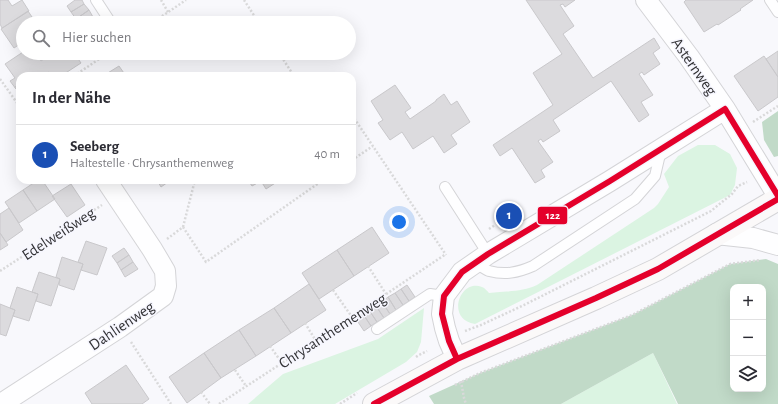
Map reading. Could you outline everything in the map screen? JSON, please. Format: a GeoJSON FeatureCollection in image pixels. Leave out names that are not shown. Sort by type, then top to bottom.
{"type":"FeatureCollection","features":[{"type":"Feature","properties":{"kind":"main road"},"geometry":{"type":"LineString","coordinates":[[366,399],[453,353],[596,298],[658,269],[778,199]]}},
{"type":"Feature","properties":{"kind":"street","name":"Asternweg"},"geometry":{"type":"LineString","coordinates":[[646,0],[689,57],[725,109],[778,196]]}},
{"type":"Feature","properties":{"kind":"street"},"geometry":{"type":"LineString","coordinates":[[453,353],[442,314],[444,296],[475,263],[725,109]]}},
{"type":"Feature","properties":{"kind":"street","name":"Dahlienweg"},"geometry":{"type":"LineString","coordinates":[[2,398],[120,327],[163,296],[166,286],[165,271],[111,188]]}},
{"type":"Feature","properties":{"kind":"street"},"geometry":{"type":"LineString","coordinates":[[716,234],[753,238],[772,252]]}},
{"type":"Feature","properties":{"kind":"lane"},"geometry":{"type":"LineString","coordinates":[[96,0],[106,16]]}},
{"type":"Feature","properties":{"kind":"lane"},"geometry":{"type":"LineString","coordinates":[[770,0],[778,12]]}},
{"type":"Feature","properties":{"kind":"lane"},"geometry":{"type":"LineString","coordinates":[[445,187],[475,263],[488,270],[504,273],[519,272],[533,266],[635,199],[655,176],[661,148]]}},
{"type":"Feature","properties":{"kind":"lane"},"geometry":{"type":"LineString","coordinates":[[378,329],[430,294],[444,296]]}},
{"type":"Feature","properties":{"kind":"path"},"geometry":{"type":"LineString","coordinates":[[161,0],[168,12]]}},
{"type":"Feature","properties":{"kind":"path"},"geometry":{"type":"LineString","coordinates":[[162,16],[186,0]]}},
{"type":"Feature","properties":{"kind":"path"},"geometry":{"type":"LineString","coordinates":[[244,0],[254,16]]}},
{"type":"Feature","properties":{"kind":"path"},"geometry":{"type":"LineString","coordinates":[[80,72],[98,60]]}},
{"type":"Feature","properties":{"kind":"path"},"geometry":{"type":"LineString","coordinates":[[284,60],[291,72]]}},
{"type":"Feature","properties":{"kind":"path"},"geometry":{"type":"LineString","coordinates":[[0,79],[16,101]]}},
{"type":"Feature","properties":{"kind":"path"},"geometry":{"type":"LineString","coordinates":[[738,131],[778,106]]}},
{"type":"Feature","properties":{"kind":"path"},"geometry":{"type":"LineString","coordinates":[[356,121],[446,254],[475,263]]}},
{"type":"Feature","properties":{"kind":"path"},"geometry":{"type":"LineString","coordinates":[[356,157],[373,146]]}},
{"type":"Feature","properties":{"kind":"path"},"geometry":{"type":"LineString","coordinates":[[466,404],[462,382],[453,353],[466,330],[481,325],[524,305],[711,211],[732,194],[738,186],[764,173]]}},
{"type":"Feature","properties":{"kind":"path"},"geometry":{"type":"LineString","coordinates":[[152,249],[183,227],[195,184]]}},
{"type":"Feature","properties":{"kind":"path"},"geometry":{"type":"LineString","coordinates":[[183,227],[206,262],[318,184]]}},
{"type":"Feature","properties":{"kind":"path","name":"Edelweißweg"},"geometry":{"type":"LineString","coordinates":[[0,271],[111,188]]}},
{"type":"Feature","properties":{"kind":"path"},"geometry":{"type":"LineString","coordinates":[[449,387],[480,373],[632,314],[730,264],[772,252]]}},
{"type":"Feature","properties":{"kind":"path","name":"Chrysanthemenweg"},"geometry":{"type":"LineString","coordinates":[[219,404],[446,254]]}},
{"type":"Feature","properties":{"kind":"path"},"geometry":{"type":"LineString","coordinates":[[368,266],[386,294]]}},
{"type":"Feature","properties":{"kind":"path"},"geometry":{"type":"LineString","coordinates":[[333,290],[352,317]]}},
{"type":"Feature","properties":{"kind":"path"},"geometry":{"type":"LineString","coordinates":[[305,323],[316,341]]}},
{"type":"Feature","properties":{"kind":"path"},"geometry":{"type":"LineString","coordinates":[[120,327],[171,404]]}},
{"type":"Feature","properties":{"kind":"path"},"geometry":{"type":"LineString","coordinates":[[270,346],[282,363]]}},
{"type":"Feature","properties":{"kind":"path"},"geometry":{"type":"LineString","coordinates":[[414,358],[419,355],[453,353]]}},
{"type":"Feature","properties":{"kind":"path"},"geometry":{"type":"LineString","coordinates":[[235,370],[246,386]]}},
{"type":"Feature","properties":{"kind":"path"},"geometry":{"type":"LineString","coordinates":[[202,392],[210,404]]}},
{"type":"Feature","properties":{"kind":"path"},"geometry":{"type":"LineString","coordinates":[[340,404],[366,399]]}},
{"type":"Feature","properties":{"kind":"green space"},"geometry":{"type":"Polygon","coordinates":[[[778,111],[778,156],[774,157],[764,140],[762,122],[778,111]]]}},
{"type":"Feature","properties":{"kind":"green space"},"geometry":{"type":"Polygon","coordinates":[[[698,145],[715,145],[730,154],[737,168],[735,185],[730,195],[475,324],[466,321],[460,315],[458,308],[459,300],[462,293],[467,288],[474,286],[482,287],[489,293],[520,290],[537,285],[654,208],[669,187],[664,174],[678,156],[698,145]]]}},
{"type":"Feature","properties":{"kind":"green space"},"geometry":{"type":"Polygon","coordinates":[[[766,259],[778,264],[778,404],[678,404],[653,353],[561,404],[434,404],[429,396],[480,373],[632,315],[730,264],[766,259]]]}},
{"type":"Feature","properties":{"kind":"green space"},"geometry":{"type":"Polygon","coordinates":[[[424,308],[421,342],[417,352],[406,362],[335,404],[248,404],[283,374],[378,339],[424,308]]]}},
{"type":"Feature","properties":{"kind":"green space"},"geometry":{"type":"Polygon","coordinates":[[[653,353],[677,404],[561,404],[653,353]]]}},
{"type":"Feature","properties":{"kind":"building"},"geometry":{"type":"Polygon","coordinates":[[[0,0],[8,0],[12,6],[22,0],[29,11],[21,16],[16,16],[16,19],[2,28],[0,24],[0,0]]]}},
{"type":"Feature","properties":{"kind":"building"},"geometry":{"type":"Polygon","coordinates":[[[75,0],[82,0],[84,4],[71,12],[67,6],[75,0]]]}},
{"type":"Feature","properties":{"kind":"building"},"geometry":{"type":"Polygon","coordinates":[[[526,0],[575,0],[565,7],[563,4],[560,5],[574,26],[563,34],[593,78],[654,38],[660,48],[653,53],[660,64],[644,75],[642,72],[639,74],[653,95],[641,102],[649,115],[639,122],[611,81],[553,120],[560,131],[543,142],[541,139],[538,141],[553,162],[541,170],[545,177],[535,183],[512,148],[500,156],[493,145],[553,105],[533,73],[562,54],[526,0]]]}},
{"type":"Feature","properties":{"kind":"building"},"geometry":{"type":"Polygon","coordinates":[[[686,0],[753,0],[740,9],[741,10],[704,32],[684,2],[686,0]]]}},
{"type":"Feature","properties":{"kind":"building"},"geometry":{"type":"Polygon","coordinates":[[[84,4],[89,10],[80,16],[74,16],[71,12],[84,4]]]}},
{"type":"Feature","properties":{"kind":"building"},"geometry":{"type":"Polygon","coordinates":[[[89,10],[92,16],[80,16],[89,10]]]}},
{"type":"Feature","properties":{"kind":"building"},"geometry":{"type":"Polygon","coordinates":[[[28,11],[31,16],[20,16],[28,11]]]}},
{"type":"Feature","properties":{"kind":"building"},"geometry":{"type":"Polygon","coordinates":[[[16,19],[16,47],[14,48],[1,29],[16,19]]]}},
{"type":"Feature","properties":{"kind":"building"},"geometry":{"type":"Polygon","coordinates":[[[778,51],[778,77],[766,59],[778,51]]]}},
{"type":"Feature","properties":{"kind":"building"},"geometry":{"type":"Polygon","coordinates":[[[764,56],[778,77],[778,97],[758,111],[734,76],[764,56]]]}},
{"type":"Feature","properties":{"kind":"building"},"geometry":{"type":"Polygon","coordinates":[[[16,57],[16,60],[79,60],[81,63],[67,72],[16,72],[16,89],[10,81],[15,78],[5,64],[16,57]]]}},
{"type":"Feature","properties":{"kind":"building"},"geometry":{"type":"Polygon","coordinates":[[[119,66],[123,72],[109,72],[119,66]]]}},
{"type":"Feature","properties":{"kind":"building"},"geometry":{"type":"Polygon","coordinates":[[[395,85],[411,108],[405,112],[410,119],[444,94],[451,105],[457,101],[470,122],[451,135],[457,144],[444,153],[433,136],[413,149],[402,132],[390,140],[378,123],[383,120],[371,101],[395,85]]]}},
{"type":"Feature","properties":{"kind":"building"},"geometry":{"type":"Polygon","coordinates":[[[32,184],[45,184],[55,199],[37,211],[23,190],[32,184]]]}},
{"type":"Feature","properties":{"kind":"building"},"geometry":{"type":"Polygon","coordinates":[[[71,184],[85,205],[67,217],[52,196],[71,184]]]}},
{"type":"Feature","properties":{"kind":"building"},"geometry":{"type":"Polygon","coordinates":[[[263,184],[274,184],[266,189],[263,184]]]}},
{"type":"Feature","properties":{"kind":"building"},"geometry":{"type":"Polygon","coordinates":[[[23,190],[37,211],[19,223],[5,202],[23,190]]]}},
{"type":"Feature","properties":{"kind":"building"},"geometry":{"type":"Polygon","coordinates":[[[9,208],[23,230],[6,242],[0,233],[0,214],[9,208]]]}},
{"type":"Feature","properties":{"kind":"building"},"geometry":{"type":"Polygon","coordinates":[[[372,227],[389,253],[354,276],[337,250],[372,227]]]}},
{"type":"Feature","properties":{"kind":"building"},"geometry":{"type":"Polygon","coordinates":[[[0,233],[8,245],[0,250],[0,233]]]}},
{"type":"Feature","properties":{"kind":"building"},"geometry":{"type":"Polygon","coordinates":[[[86,241],[107,248],[97,275],[81,270],[83,264],[78,262],[86,241]]]}},
{"type":"Feature","properties":{"kind":"building"},"geometry":{"type":"Polygon","coordinates":[[[124,248],[129,255],[117,263],[112,256],[124,248]]]}},
{"type":"Feature","properties":{"kind":"building"},"geometry":{"type":"Polygon","coordinates":[[[337,250],[354,276],[319,299],[302,273],[337,250]]]}},
{"type":"Feature","properties":{"kind":"building"},"geometry":{"type":"Polygon","coordinates":[[[129,255],[133,262],[121,270],[117,263],[129,255]]]}},
{"type":"Feature","properties":{"kind":"building"},"geometry":{"type":"Polygon","coordinates":[[[62,257],[83,264],[74,290],[59,285],[60,279],[56,277],[62,257]]]}},
{"type":"Feature","properties":{"kind":"building"},"geometry":{"type":"Polygon","coordinates":[[[133,262],[138,269],[125,277],[121,270],[133,262]]]}},
{"type":"Feature","properties":{"kind":"building"},"geometry":{"type":"Polygon","coordinates":[[[39,272],[60,279],[51,306],[36,301],[38,294],[32,292],[39,272]]]}},
{"type":"Feature","properties":{"kind":"building"},"geometry":{"type":"Polygon","coordinates":[[[309,284],[326,310],[291,333],[274,308],[309,284]]]}},
{"type":"Feature","properties":{"kind":"building"},"geometry":{"type":"Polygon","coordinates":[[[407,285],[415,297],[409,301],[401,289],[407,285]]]}},
{"type":"Feature","properties":{"kind":"building"},"geometry":{"type":"Polygon","coordinates":[[[17,287],[38,294],[29,321],[13,316],[15,310],[10,308],[17,287]]]}},
{"type":"Feature","properties":{"kind":"building"},"geometry":{"type":"Polygon","coordinates":[[[401,289],[409,301],[403,305],[395,293],[401,289]]]}},
{"type":"Feature","properties":{"kind":"building"},"geometry":{"type":"Polygon","coordinates":[[[395,293],[403,305],[396,310],[388,297],[395,293]]]}},
{"type":"Feature","properties":{"kind":"building"},"geometry":{"type":"Polygon","coordinates":[[[388,297],[396,310],[390,314],[382,302],[388,297]]]}},
{"type":"Feature","properties":{"kind":"building"},"geometry":{"type":"Polygon","coordinates":[[[382,302],[390,314],[384,318],[376,306],[382,302]]]}},
{"type":"Feature","properties":{"kind":"building"},"geometry":{"type":"Polygon","coordinates":[[[0,304],[15,310],[6,336],[0,334],[0,304]]]}},
{"type":"Feature","properties":{"kind":"building"},"geometry":{"type":"Polygon","coordinates":[[[376,306],[384,318],[377,322],[369,310],[376,306]]]}},
{"type":"Feature","properties":{"kind":"building"},"geometry":{"type":"Polygon","coordinates":[[[274,308],[291,333],[256,356],[239,330],[274,308]]]}},
{"type":"Feature","properties":{"kind":"building"},"geometry":{"type":"Polygon","coordinates":[[[369,310],[377,322],[371,326],[363,314],[369,310]]]}},
{"type":"Feature","properties":{"kind":"building"},"geometry":{"type":"Polygon","coordinates":[[[363,314],[371,326],[364,331],[356,319],[363,314]]]}},
{"type":"Feature","properties":{"kind":"building"},"geometry":{"type":"Polygon","coordinates":[[[239,330],[256,356],[221,378],[204,353],[239,330]]]}},
{"type":"Feature","properties":{"kind":"building"},"geometry":{"type":"Polygon","coordinates":[[[204,353],[221,378],[187,403],[169,377],[204,353]]]}},
{"type":"Feature","properties":{"kind":"building"},"geometry":{"type":"Polygon","coordinates":[[[126,365],[149,399],[142,404],[92,404],[85,393],[126,365]]]}},
{"type":"Feature","properties":{"kind":"transit line","name":"122"},"geometry":{"type":"LineString","coordinates":[[725,109],[778,196]]}},
{"type":"Feature","properties":{"kind":"transit line","name":"122"},"geometry":{"type":"LineString","coordinates":[[457,359],[449,341],[442,314],[444,296],[462,272],[488,254],[610,181],[725,109]]}},
{"type":"Feature","properties":{"kind":"transit line","name":"122"},"geometry":{"type":"LineString","coordinates":[[374,404],[457,359],[658,269],[778,199]]}},
{"type":"Feature","properties":{"kind":"place","name":"Seeberg"},"geometry":{"type":"Point","coordinates":[509,216]}}]}
